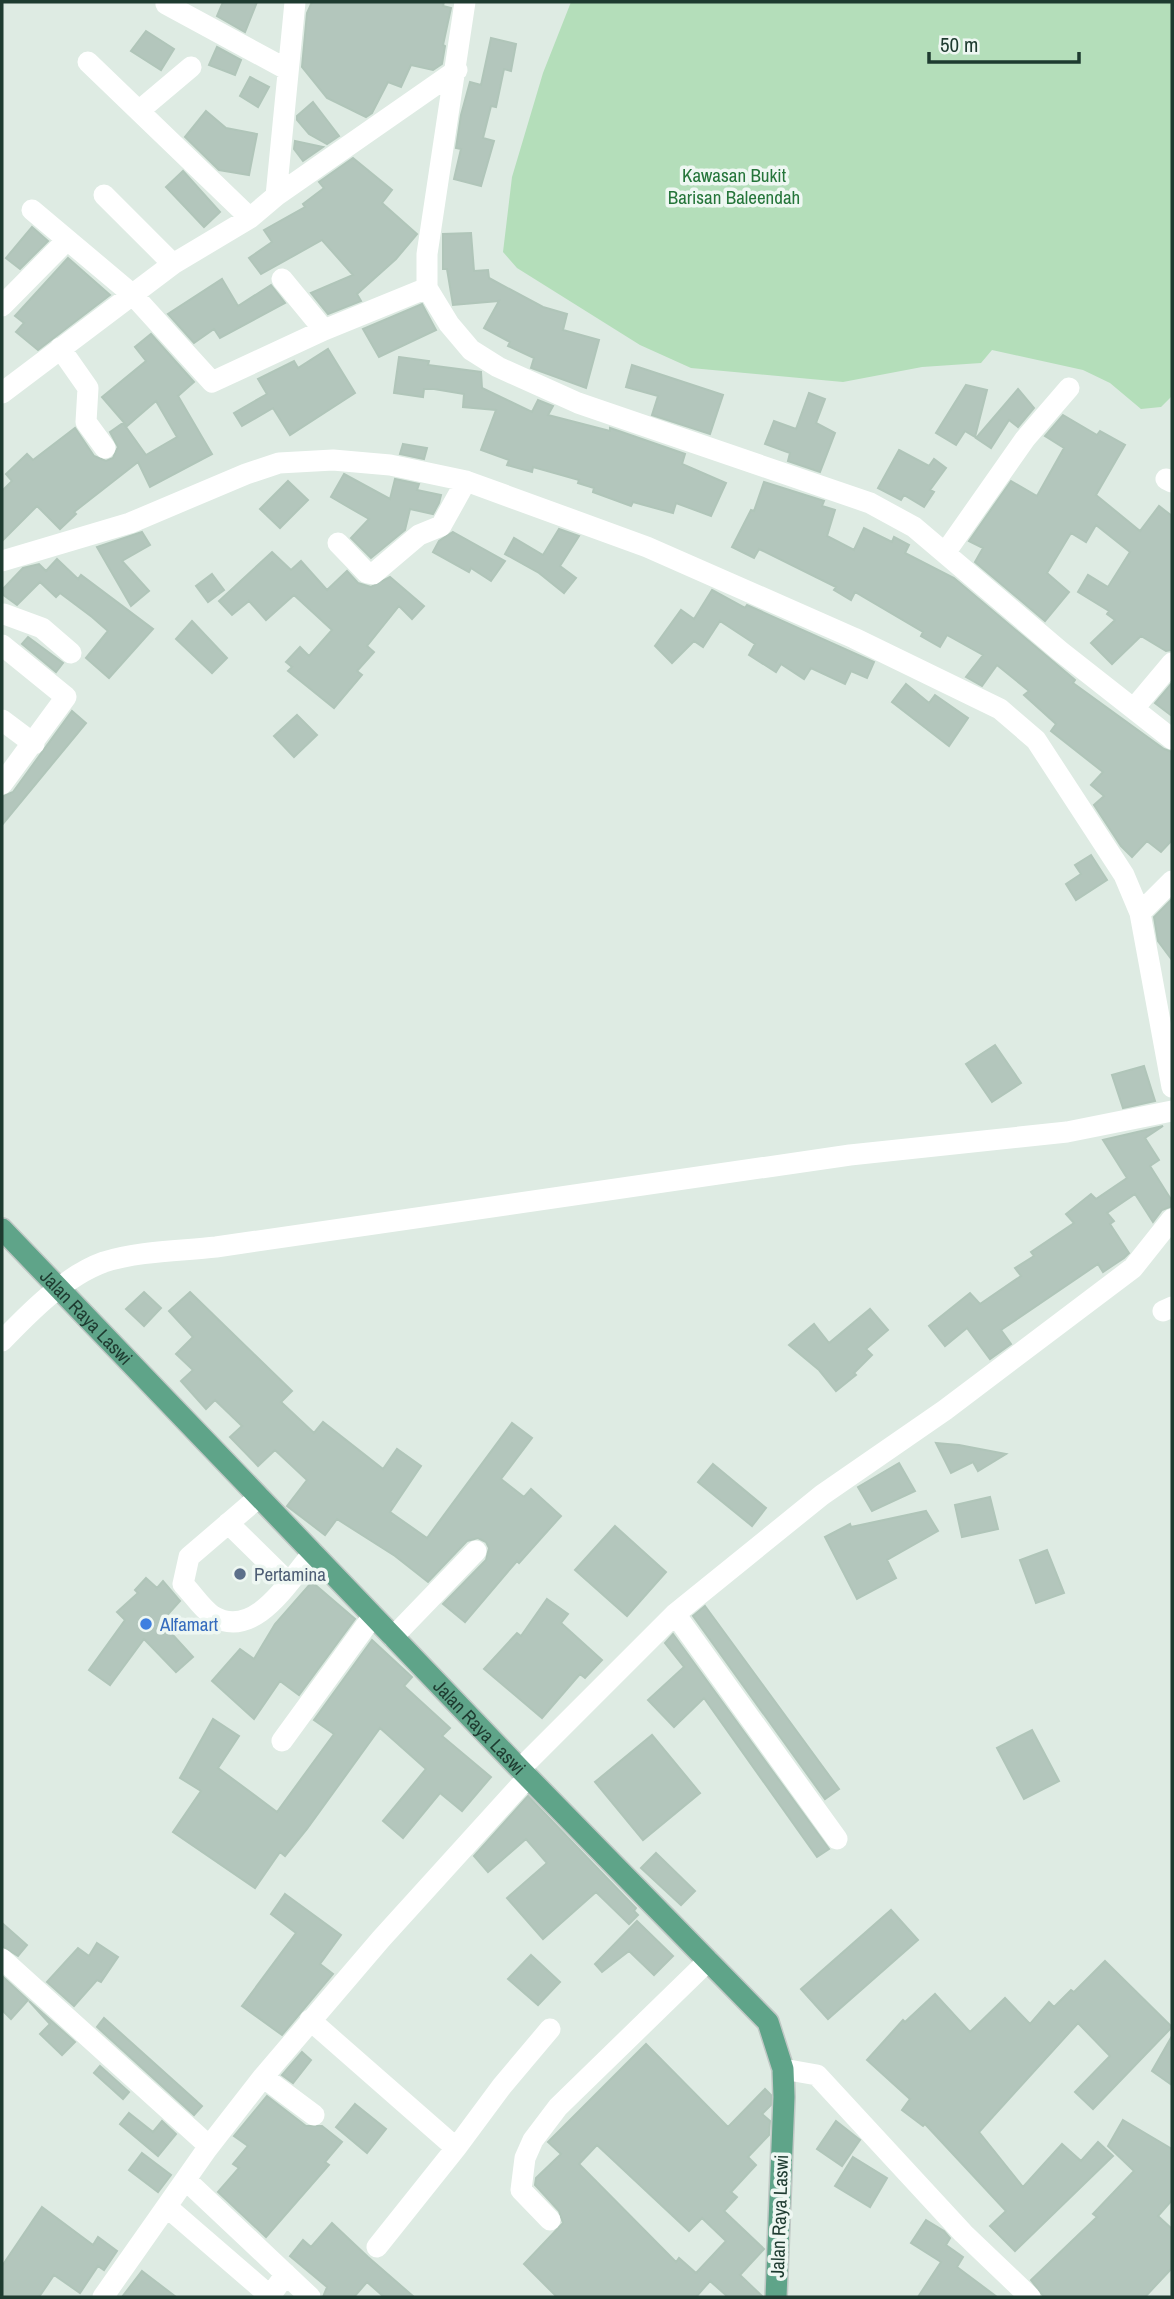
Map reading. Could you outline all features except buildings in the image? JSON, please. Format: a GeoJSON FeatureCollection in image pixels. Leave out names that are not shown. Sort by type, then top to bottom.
{"type":"FeatureCollection","features":[{"type":"Feature","properties":{"kind":"main road","name":"Jalan Raya Laswi"},"geometry":{"type":"LineString","coordinates":[[2,1228],[520,1769],[768,2022],[783,2069],[776,2297]]}},
{"type":"Feature","properties":{"kind":"street"},"geometry":{"type":"LineString","coordinates":[[276,196],[295,2]]}},
{"type":"Feature","properties":{"kind":"street"},"geometry":{"type":"LineString","coordinates":[[465,2],[457,70],[427,254],[428,288],[449,324],[471,350],[509,372],[578,404],[870,503],[914,527],[1060,651],[1135,707],[1172,739]]}},
{"type":"Feature","properties":{"kind":"street"},"geometry":{"type":"LineString","coordinates":[[166,4],[288,70]]}},
{"type":"Feature","properties":{"kind":"street"},"geometry":{"type":"LineString","coordinates":[[88,62],[250,218]]}},
{"type":"Feature","properties":{"kind":"street"},"geometry":{"type":"LineString","coordinates":[[140,110],[191,67]]}},
{"type":"Feature","properties":{"kind":"street"},"geometry":{"type":"LineString","coordinates":[[2,393],[173,264],[250,218],[276,196],[457,70]]}},
{"type":"Feature","properties":{"kind":"street"},"geometry":{"type":"LineString","coordinates":[[104,195],[173,264]]}},
{"type":"Feature","properties":{"kind":"street"},"geometry":{"type":"LineString","coordinates":[[32,210],[133,295],[212,382],[324,330],[360,318],[428,288]]}},
{"type":"Feature","properties":{"kind":"street"},"geometry":{"type":"LineString","coordinates":[[2,306],[67,240]]}},
{"type":"Feature","properties":{"kind":"street"},"geometry":{"type":"LineString","coordinates":[[282,279],[324,330]]}},
{"type":"Feature","properties":{"kind":"street"},"geometry":{"type":"LineString","coordinates":[[60,348],[88,388],[86,422],[105,449]]}},
{"type":"Feature","properties":{"kind":"street"},"geometry":{"type":"LineString","coordinates":[[945,553],[1025,439],[1069,388]]}},
{"type":"Feature","properties":{"kind":"street"},"geometry":{"type":"LineString","coordinates":[[2,561],[130,523],[246,474],[279,463],[333,460],[390,465],[466,481],[647,547],[853,638],[1000,709],[1036,740],[1124,875],[1140,913],[1172,1086]]}},
{"type":"Feature","properties":{"kind":"street"},"geometry":{"type":"LineString","coordinates":[[338,543],[367,573],[373,574],[419,535],[440,526],[466,481]]}},
{"type":"Feature","properties":{"kind":"street"},"geometry":{"type":"LineString","coordinates":[[3,613],[42,628],[71,653]]}},
{"type":"Feature","properties":{"kind":"street"},"geometry":{"type":"LineString","coordinates":[[2,645],[66,695],[34,744],[2,784]]}},
{"type":"Feature","properties":{"kind":"street"},"geometry":{"type":"LineString","coordinates":[[1135,707],[1172,663]]}},
{"type":"Feature","properties":{"kind":"street"},"geometry":{"type":"LineString","coordinates":[[2,720],[34,744]]}},
{"type":"Feature","properties":{"kind":"street"},"geometry":{"type":"LineString","coordinates":[[1140,913],[1172,881]]}},
{"type":"Feature","properties":{"kind":"street"},"geometry":{"type":"LineString","coordinates":[[2,1341],[27,1315],[60,1289],[104,1262],[850,1155],[1067,1132],[1172,1111]]}},
{"type":"Feature","properties":{"kind":"street"},"geometry":{"type":"LineString","coordinates":[[103,2297],[187,2181],[209,2146],[262,2077],[520,1769],[670,1615],[822,1495],[945,1410],[1133,1268],[1172,1219]]}},
{"type":"Feature","properties":{"kind":"street"},"geometry":{"type":"LineString","coordinates":[[259,1497],[189,1557],[184,1568],[183,1584],[212,1615],[231,1622],[246,1622],[267,1607],[313,1553]]}},
{"type":"Feature","properties":{"kind":"street"},"geometry":{"type":"LineString","coordinates":[[228,1523],[288,1582]]}},
{"type":"Feature","properties":{"kind":"street"},"geometry":{"type":"LineString","coordinates":[[393,1637],[476,1551]]}},
{"type":"Feature","properties":{"kind":"street"},"geometry":{"type":"LineString","coordinates":[[670,1615],[837,1839]]}},
{"type":"Feature","properties":{"kind":"street"},"geometry":{"type":"LineString","coordinates":[[282,1741],[373,1616]]}},
{"type":"Feature","properties":{"kind":"street"},"geometry":{"type":"LineString","coordinates":[[2,1959],[209,2146]]}},
{"type":"Feature","properties":{"kind":"street"},"geometry":{"type":"LineString","coordinates":[[550,2220],[521,2190],[525,2158],[533,2140],[558,2107],[708,1961]]}},
{"type":"Feature","properties":{"kind":"street"},"geometry":{"type":"LineString","coordinates":[[310,2020],[456,2148]]}},
{"type":"Feature","properties":{"kind":"street"},"geometry":{"type":"LineString","coordinates":[[377,2247],[502,2086],[550,2029]]}},
{"type":"Feature","properties":{"kind":"street"},"geometry":{"type":"LineString","coordinates":[[783,2069],[813,2073],[963,2233],[1030,2297]]}},
{"type":"Feature","properties":{"kind":"street"},"geometry":{"type":"LineString","coordinates":[[262,2077],[314,2115]]}},
{"type":"Feature","properties":{"kind":"street"},"geometry":{"type":"LineString","coordinates":[[187,2181],[310,2297]]}},
{"type":"Feature","properties":{"kind":"street"},"geometry":{"type":"LineString","coordinates":[[167,2207],[269,2297],[286,2274]]}},
{"type":"Feature","properties":{"kind":"green space","name":"Kawasan Bukit Barisan Baleendah"},"geometry":{"type":"Polygon","coordinates":[[[571,2],[1172,2],[1172,396],[1161,407],[1141,409],[1110,383],[1083,370],[992,350],[981,363],[922,367],[843,382],[691,368],[640,345],[517,268],[503,252],[512,177],[543,73],[571,2]]]}},
{"type":"Feature","properties":{"kind":"place","name":"Pertamina"},"geometry":{"type":"Point","coordinates":[240,1574]}},
{"type":"Feature","properties":{"kind":"place","name":"Alfamart"},"geometry":{"type":"Point","coordinates":[146,1624]}}]}
